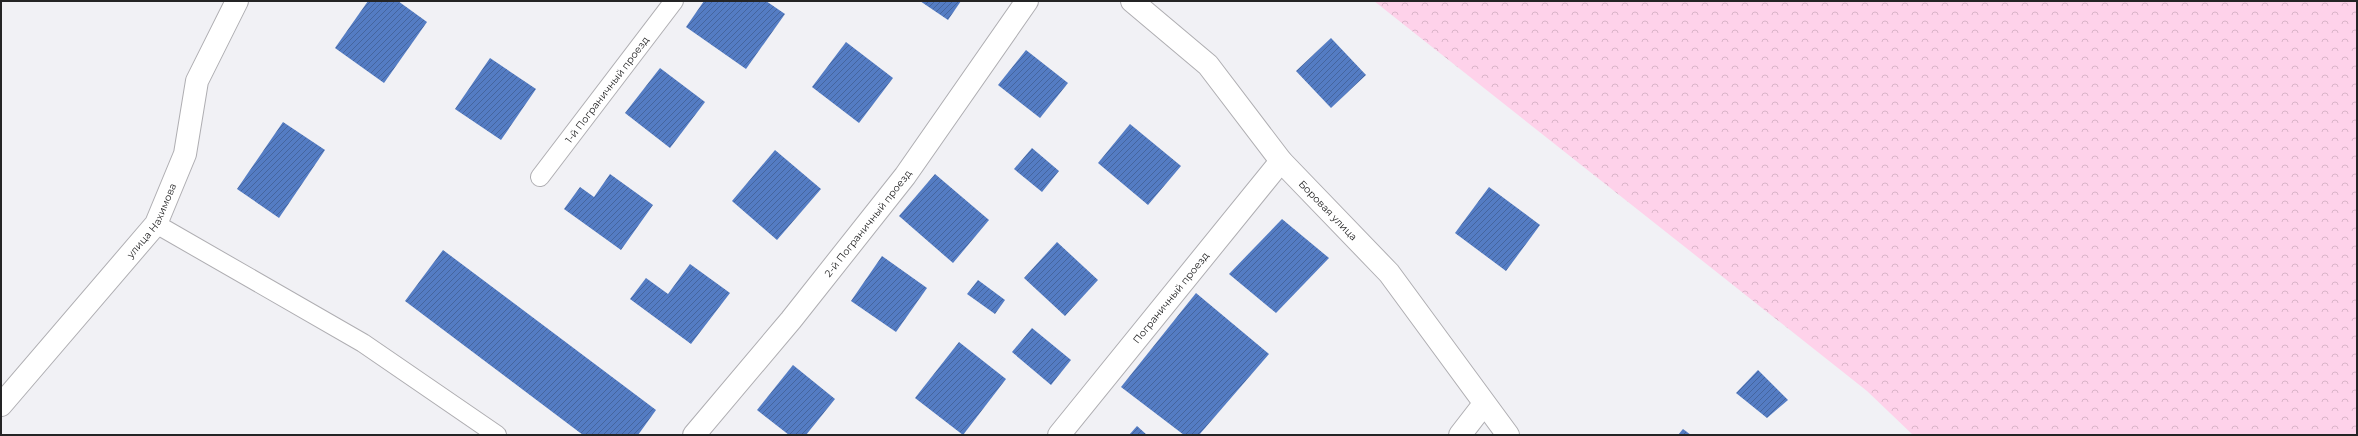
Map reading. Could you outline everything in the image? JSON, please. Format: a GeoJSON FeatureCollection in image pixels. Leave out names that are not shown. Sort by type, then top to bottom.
{"type":"FeatureCollection","features":[{"type":"Feature","properties":{"kind":"street","name":"улица Нахимова"},"geometry":{"type":"LineString","coordinates":[[1,405],[156,224],[185,154],[197,81],[237,1]]}},
{"type":"Feature","properties":{"kind":"street","name":"2-й Пограничный проезд"},"geometry":{"type":"LineString","coordinates":[[694,435],[791,320],[905,176],[1027,1]]}},
{"type":"Feature","properties":{"kind":"street","name":"Боровая улица"},"geometry":{"type":"LineString","coordinates":[[1132,1],[1208,65],[1281,161],[1389,273],[1508,435]]}},
{"type":"Feature","properties":{"kind":"street","name":"Пограничный проезд"},"geometry":{"type":"LineString","coordinates":[[1060,435],[1281,161]]}},
{"type":"Feature","properties":{"kind":"street"},"geometry":{"type":"LineString","coordinates":[[1460,435],[1484,404]]}},
{"type":"Feature","properties":{"kind":"lane","name":"1-й Пограничный проезд"},"geometry":{"type":"LineString","coordinates":[[540,177],[674,1]]}},
{"type":"Feature","properties":{"kind":"lane"},"geometry":{"type":"LineString","coordinates":[[156,224],[363,343],[496,435]]}},
{"type":"Feature","properties":{"kind":"green space"},"geometry":{"type":"Polygon","coordinates":[[[1374,1],[2357,1],[2357,435],[1913,435],[1867,391],[1374,1]]]}},
{"type":"Feature","properties":{"kind":"building"},"geometry":{"type":"Polygon","coordinates":[[[368,1],[398,1],[427,22],[384,83],[335,48],[368,1]]]}},
{"type":"Feature","properties":{"kind":"building"},"geometry":{"type":"Polygon","coordinates":[[[704,1],[766,1],[785,14],[746,69],[686,27],[704,1]]]}},
{"type":"Feature","properties":{"kind":"building"},"geometry":{"type":"Polygon","coordinates":[[[920,1],[961,1],[948,20],[920,1]]]}},
{"type":"Feature","properties":{"kind":"building"},"geometry":{"type":"Polygon","coordinates":[[[1331,38],[1366,75],[1331,108],[1296,71],[1331,38]]]}},
{"type":"Feature","properties":{"kind":"building"},"geometry":{"type":"Polygon","coordinates":[[[846,42],[893,78],[859,123],[812,87],[846,42]]]}},
{"type":"Feature","properties":{"kind":"building"},"geometry":{"type":"Polygon","coordinates":[[[1026,50],[1068,83],[1040,118],[998,85],[1026,50]]]}},
{"type":"Feature","properties":{"kind":"building"},"geometry":{"type":"Polygon","coordinates":[[[490,58],[536,89],[501,140],[455,109],[490,58]]]}},
{"type":"Feature","properties":{"kind":"building"},"geometry":{"type":"Polygon","coordinates":[[[660,68],[705,102],[670,148],[625,113],[660,68]]]}},
{"type":"Feature","properties":{"kind":"building"},"geometry":{"type":"Polygon","coordinates":[[[283,122],[325,150],[279,218],[237,189],[283,122]]]}},
{"type":"Feature","properties":{"kind":"building"},"geometry":{"type":"Polygon","coordinates":[[[1130,124],[1181,166],[1148,205],[1098,163],[1130,124]]]}},
{"type":"Feature","properties":{"kind":"building"},"geometry":{"type":"Polygon","coordinates":[[[1032,148],[1059,171],[1042,192],[1014,169],[1032,148]]]}},
{"type":"Feature","properties":{"kind":"building"},"geometry":{"type":"Polygon","coordinates":[[[775,150],[821,189],[777,240],[732,201],[775,150]]]}},
{"type":"Feature","properties":{"kind":"building"},"geometry":{"type":"Polygon","coordinates":[[[610,174],[653,205],[621,250],[564,209],[580,187],[594,197],[610,174]]]}},
{"type":"Feature","properties":{"kind":"building"},"geometry":{"type":"Polygon","coordinates":[[[935,174],[989,220],[953,263],[899,216],[935,174]]]}},
{"type":"Feature","properties":{"kind":"building"},"geometry":{"type":"Polygon","coordinates":[[[1489,187],[1540,225],[1506,271],[1455,233],[1489,187]]]}},
{"type":"Feature","properties":{"kind":"building"},"geometry":{"type":"Polygon","coordinates":[[[1282,219],[1329,258],[1276,313],[1229,274],[1282,219]]]}},
{"type":"Feature","properties":{"kind":"building"},"geometry":{"type":"Polygon","coordinates":[[[1057,242],[1098,280],[1065,316],[1024,278],[1057,242]]]}},
{"type":"Feature","properties":{"kind":"building"},"geometry":{"type":"Polygon","coordinates":[[[443,250],[656,410],[638,435],[583,435],[405,301],[443,250]]]}},
{"type":"Feature","properties":{"kind":"building"},"geometry":{"type":"Polygon","coordinates":[[[882,256],[927,288],[896,332],[851,301],[882,256]]]}},
{"type":"Feature","properties":{"kind":"building"},"geometry":{"type":"Polygon","coordinates":[[[690,264],[730,293],[691,344],[630,299],[646,278],[668,294],[690,264]]]}},
{"type":"Feature","properties":{"kind":"building"},"geometry":{"type":"Polygon","coordinates":[[[978,280],[1005,300],[995,314],[967,294],[978,280]]]}},
{"type":"Feature","properties":{"kind":"building"},"geometry":{"type":"Polygon","coordinates":[[[1196,293],[1269,354],[1199,435],[1184,435],[1121,387],[1196,293]]]}},
{"type":"Feature","properties":{"kind":"building"},"geometry":{"type":"Polygon","coordinates":[[[1032,328],[1071,360],[1051,385],[1012,352],[1032,328]]]}},
{"type":"Feature","properties":{"kind":"building"},"geometry":{"type":"Polygon","coordinates":[[[959,342],[1006,379],[963,435],[915,398],[959,342]]]}},
{"type":"Feature","properties":{"kind":"building"},"geometry":{"type":"Polygon","coordinates":[[[793,365],[835,399],[806,435],[789,435],[757,410],[793,365]]]}},
{"type":"Feature","properties":{"kind":"building"},"geometry":{"type":"Polygon","coordinates":[[[1758,370],[1788,400],[1767,418],[1736,393],[1758,370]]]}},
{"type":"Feature","properties":{"kind":"building"},"geometry":{"type":"Polygon","coordinates":[[[1137,426],[1147,435],[1129,435],[1137,426]]]}},
{"type":"Feature","properties":{"kind":"building"},"geometry":{"type":"Polygon","coordinates":[[[1683,429],[1691,435],[1678,435],[1683,429]]]}}]}
